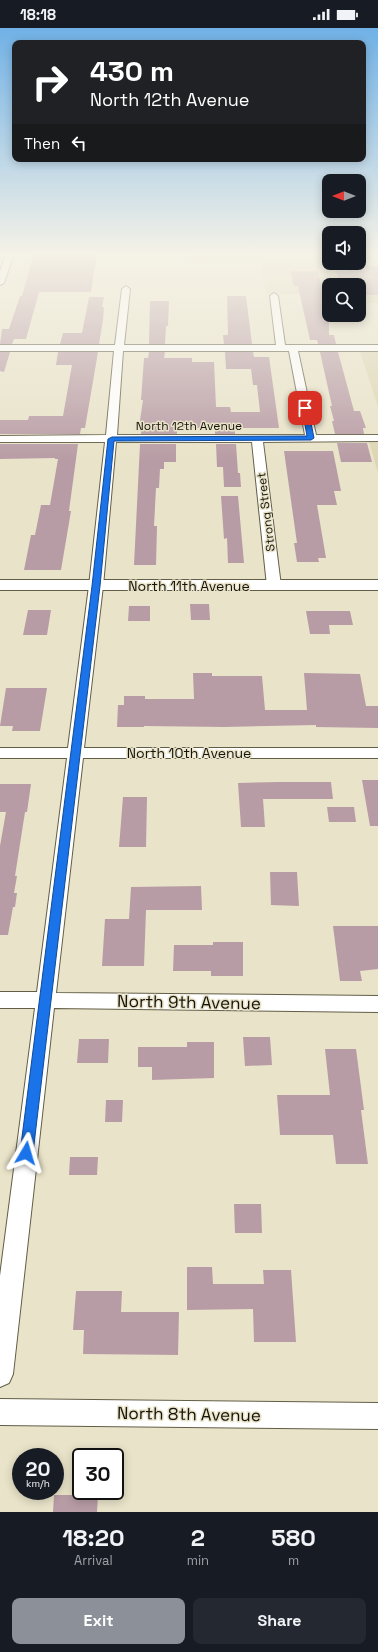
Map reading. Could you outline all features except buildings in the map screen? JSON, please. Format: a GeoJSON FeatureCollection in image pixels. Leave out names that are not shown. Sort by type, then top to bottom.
{"type":"FeatureCollection","features":[{"type":"Feature","properties":{"kind":"street"},"geometry":{"type":"LineString","coordinates":[[0,1374],[96,586],[112,439],[122,323]]}},
{"type":"Feature","properties":{"kind":"street"},"geometry":{"type":"LineString","coordinates":[[278,323],[281,348]]}},
{"type":"Feature","properties":{"kind":"street"},"geometry":{"type":"LineString","coordinates":[[0,348],[378,348]]}},
{"type":"Feature","properties":{"kind":"street"},"geometry":{"type":"LineString","coordinates":[[293,348],[311,438]]}},
{"type":"Feature","properties":{"kind":"street","name":"North 12th Avenue"},"geometry":{"type":"LineString","coordinates":[[0,439],[378,438]]}},
{"type":"Feature","properties":{"kind":"street","name":"Strong Street"},"geometry":{"type":"LineString","coordinates":[[257,439],[274,586]]}},
{"type":"Feature","properties":{"kind":"street","name":"North 11th Avenue"},"geometry":{"type":"LineString","coordinates":[[0,585],[378,586]]}},
{"type":"Feature","properties":{"kind":"street","name":"North 10th Avenue"},"geometry":{"type":"LineString","coordinates":[[0,753],[378,753]]}},
{"type":"Feature","properties":{"kind":"street","name":"North 9th Avenue"},"geometry":{"type":"LineString","coordinates":[[0,1000],[378,1004]]}},
{"type":"Feature","properties":{"kind":"street","name":"North 8th Avenue"},"geometry":{"type":"LineString","coordinates":[[0,1412],[378,1416]]}},
{"type":"Feature","properties":{"kind":"shaded area"},"geometry":{"type":"Polygon","coordinates":[[[359,348],[378,348],[378,407],[359,348]]]}},
{"type":"Feature","properties":{"kind":"shaded area"},"geometry":{"type":"Polygon","coordinates":[[[368,438],[378,438],[378,473],[368,438]]]}},
{"type":"Feature","properties":{"kind":"route"},"geometry":{"type":"LineString","coordinates":[[26,1153],[76,753],[112,439],[311,438],[305,408]]}}]}
